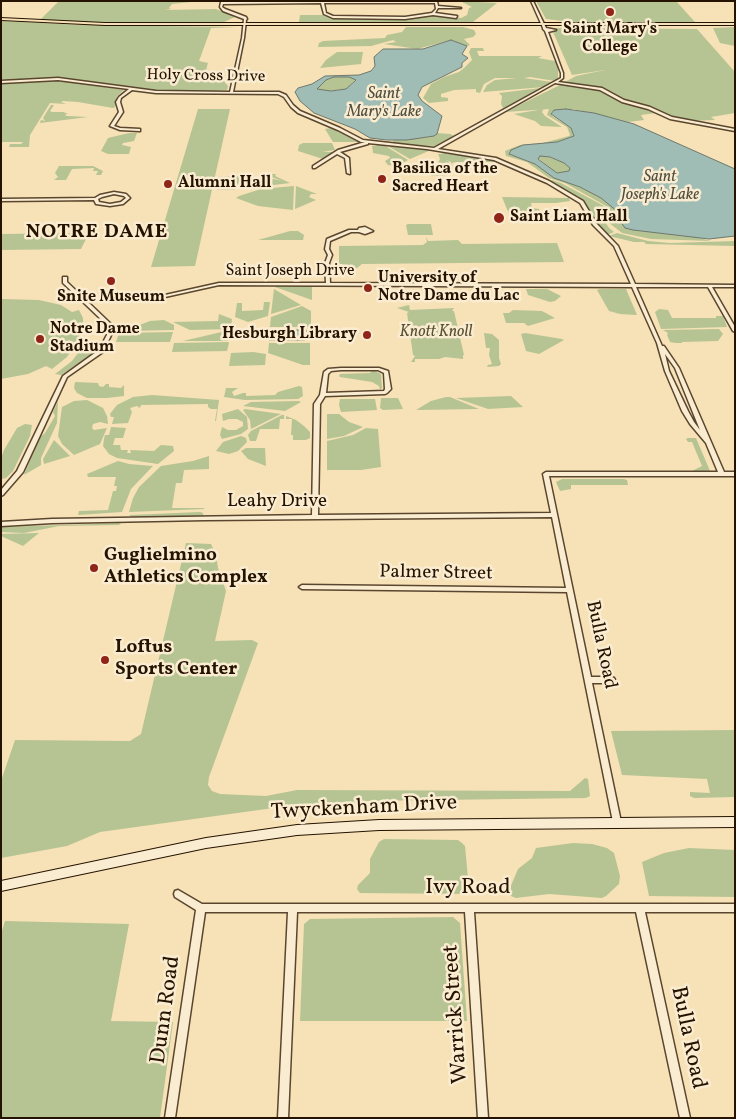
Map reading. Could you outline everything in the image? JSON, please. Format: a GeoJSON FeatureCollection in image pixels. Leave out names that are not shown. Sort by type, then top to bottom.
{"type":"FeatureCollection","features":[{"type":"Feature","properties":{"kind":"main road"},"geometry":{"type":"LineString","coordinates":[[1,19],[88,24],[246,21],[735,24]]}},
{"type":"Feature","properties":{"kind":"street"},"geometry":{"type":"LineString","coordinates":[[435,149],[563,76],[532,1]]}},
{"type":"Feature","properties":{"kind":"street"},"geometry":{"type":"LineString","coordinates":[[225,2],[227,3],[227,8],[242,15],[246,21],[230,92]]}},
{"type":"Feature","properties":{"kind":"street"},"geometry":{"type":"LineString","coordinates":[[246,21],[222,9],[221,4],[225,2],[436,2],[437,8],[433,14]]}},
{"type":"Feature","properties":{"kind":"street"},"geometry":{"type":"LineString","coordinates":[[322,2],[326,14],[336,17],[413,18],[433,14],[456,17]]}},
{"type":"Feature","properties":{"kind":"street"},"geometry":{"type":"LineString","coordinates":[[437,8],[460,8]]}},
{"type":"Feature","properties":{"kind":"street","name":"Holy Cross Drive"},"geometry":{"type":"LineString","coordinates":[[1,82],[58,78],[131,89],[184,93],[281,94],[299,112],[368,142],[435,149],[504,162],[548,182],[577,198],[585,206],[589,216],[599,230],[616,246],[658,342],[667,371],[685,411],[692,423],[709,443]]}},
{"type":"Feature","properties":{"kind":"street"},"geometry":{"type":"LineString","coordinates":[[555,82],[601,89],[623,101],[651,109],[671,118],[735,130]]}},
{"type":"Feature","properties":{"kind":"street"},"geometry":{"type":"LineString","coordinates":[[131,89],[120,98],[118,102],[121,112],[112,126],[120,129],[140,130]]}},
{"type":"Feature","properties":{"kind":"street"},"geometry":{"type":"LineString","coordinates":[[314,167],[337,152],[368,142]]}},
{"type":"Feature","properties":{"kind":"street"},"geometry":{"type":"LineString","coordinates":[[337,152],[347,158],[349,172]]}},
{"type":"Feature","properties":{"kind":"street"},"geometry":{"type":"LineString","coordinates":[[1,200],[96,199],[114,193],[124,194],[128,198],[125,202],[114,205],[102,204],[97,202],[96,199]]}},
{"type":"Feature","properties":{"kind":"street"},"geometry":{"type":"LineString","coordinates":[[328,284],[327,263],[330,257],[327,249],[328,240],[350,231],[359,231]]}},
{"type":"Feature","properties":{"kind":"street"},"geometry":{"type":"LineString","coordinates":[[1,494],[20,472],[65,376],[101,351],[111,331],[109,325],[66,282],[65,278]]}},
{"type":"Feature","properties":{"kind":"street","name":"Saint Joseph Drive"},"geometry":{"type":"LineString","coordinates":[[146,300],[214,284],[735,286]]}},
{"type":"Feature","properties":{"kind":"street"},"geometry":{"type":"LineString","coordinates":[[709,286],[735,331]]}},
{"type":"Feature","properties":{"kind":"street","name":"Holy Cross Drive"},"geometry":{"type":"LineString","coordinates":[[658,342],[677,368],[722,474]]}},
{"type":"Feature","properties":{"kind":"street"},"geometry":{"type":"LineString","coordinates":[[315,518],[317,404],[323,396],[326,373],[328,371],[379,368],[386,372],[388,388],[385,392],[323,396]]}},
{"type":"Feature","properties":{"kind":"street"},"geometry":{"type":"LineString","coordinates":[[546,474],[735,474]]}},
{"type":"Feature","properties":{"kind":"street","name":"Bulla Road"},"geometry":{"type":"LineString","coordinates":[[546,474],[617,822]]}},
{"type":"Feature","properties":{"kind":"street","name":"Leahy Drive"},"geometry":{"type":"LineString","coordinates":[[1,524],[52,521],[553,515]]}},
{"type":"Feature","properties":{"kind":"street","name":"Palmer Street"},"geometry":{"type":"LineString","coordinates":[[302,587],[570,590]]}},
{"type":"Feature","properties":{"kind":"street"},"geometry":{"type":"LineString","coordinates":[[589,680],[612,680]]}},
{"type":"Feature","properties":{"kind":"street","name":"Twyckenham Drive"},"geometry":{"type":"LineString","coordinates":[[1,886],[206,843],[297,830],[379,824],[735,822]]}},
{"type":"Feature","properties":{"kind":"street"},"geometry":{"type":"LineString","coordinates":[[178,894],[201,908]]}},
{"type":"Feature","properties":{"kind":"street","name":"Ivy Road"},"geometry":{"type":"LineString","coordinates":[[201,908],[735,908]]}},
{"type":"Feature","properties":{"kind":"street","name":"Dunn Road"},"geometry":{"type":"LineString","coordinates":[[170,1118],[201,908]]}},
{"type":"Feature","properties":{"kind":"street"},"geometry":{"type":"LineString","coordinates":[[283,1118],[293,908]]}},
{"type":"Feature","properties":{"kind":"street","name":"Warrick Street"},"geometry":{"type":"LineString","coordinates":[[469,908],[483,1118]]}},
{"type":"Feature","properties":{"kind":"street","name":"Bulla Road"},"geometry":{"type":"LineString","coordinates":[[640,908],[685,1118]]}},
{"type":"Feature","properties":{"kind":"green space"},"geometry":{"type":"Polygon","coordinates":[[[460,1],[497,3],[473,22],[299,22],[300,15],[324,15],[338,18],[419,18],[434,15],[461,18],[467,15],[469,8],[472,7],[460,1]]]}},
{"type":"Feature","properties":{"kind":"green space"},"geometry":{"type":"Polygon","coordinates":[[[536,1],[676,1],[695,22],[572,22],[546,19],[536,1]]]}},
{"type":"Feature","properties":{"kind":"green space"},"geometry":{"type":"Polygon","coordinates":[[[58,2],[191,2],[172,4],[169,8],[171,9],[165,10],[216,9],[235,17],[224,22],[40,20],[58,2]]]}},
{"type":"Feature","properties":{"kind":"green space"},"geometry":{"type":"Polygon","coordinates":[[[1,21],[81,25],[237,27],[211,28],[199,61],[208,63],[205,74],[222,75],[223,80],[228,86],[227,90],[203,92],[150,90],[60,78],[1,81],[1,21]]]}},
{"type":"Feature","properties":{"kind":"green space"},"geometry":{"type":"Polygon","coordinates":[[[406,27],[463,27],[474,30],[476,34],[473,37],[464,39],[470,45],[467,46],[451,40],[417,49],[384,44],[396,42],[393,40],[371,46],[318,47],[319,43],[323,41],[385,38],[387,35],[402,32],[406,27]]]}},
{"type":"Feature","properties":{"kind":"green space"},"geometry":{"type":"Polygon","coordinates":[[[735,27],[735,46],[720,43],[713,28],[735,27]]]}},
{"type":"Feature","properties":{"kind":"green space"},"geometry":{"type":"Polygon","coordinates":[[[552,28],[697,29],[735,72],[735,113],[711,117],[715,120],[686,121],[626,100],[606,89],[565,82],[576,76],[605,70],[572,75],[553,32],[557,30],[552,28]]]}},
{"type":"Feature","properties":{"kind":"green space"},"geometry":{"type":"Polygon","coordinates":[[[471,48],[483,48],[484,51],[477,51],[479,56],[542,56],[538,58],[555,61],[558,67],[558,78],[555,81],[530,77],[524,78],[552,82],[544,87],[483,92],[487,85],[495,80],[517,78],[495,78],[484,84],[480,93],[476,92],[476,89],[454,90],[441,94],[441,97],[448,98],[448,101],[429,103],[423,98],[431,84],[459,72],[472,60],[469,52],[471,48]]]}},
{"type":"Feature","properties":{"kind":"green space"},"geometry":{"type":"Polygon","coordinates":[[[337,52],[363,52],[361,64],[320,68],[326,60],[337,52]]]}},
{"type":"Feature","properties":{"kind":"green space"},"geometry":{"type":"Polygon","coordinates":[[[334,77],[356,79],[346,89],[329,91],[317,89],[326,80],[334,77]]]}},
{"type":"Feature","properties":{"kind":"green space"},"geometry":{"type":"Polygon","coordinates":[[[42,80],[124,90],[117,96],[115,107],[113,108],[78,102],[61,102],[66,104],[50,103],[30,135],[29,147],[9,147],[10,144],[21,144],[23,142],[1,142],[1,84],[42,80]]]}},
{"type":"Feature","properties":{"kind":"green space"},"geometry":{"type":"Polygon","coordinates":[[[562,84],[603,90],[622,102],[656,113],[641,115],[644,120],[628,122],[573,109],[554,110],[551,113],[552,116],[571,128],[574,136],[557,142],[515,148],[509,152],[511,155],[535,164],[554,178],[580,187],[601,198],[614,207],[618,212],[618,218],[711,241],[651,239],[622,233],[608,222],[610,212],[606,206],[565,183],[549,178],[527,162],[506,156],[505,151],[520,145],[543,143],[570,135],[567,127],[547,115],[549,109],[505,112],[562,84]]]}},
{"type":"Feature","properties":{"kind":"green space"},"geometry":{"type":"Polygon","coordinates":[[[541,88],[506,107],[503,108],[501,104],[502,96],[499,93],[541,88]]]}},
{"type":"Feature","properties":{"kind":"green space"},"geometry":{"type":"Polygon","coordinates":[[[51,105],[54,105],[50,111],[52,112],[65,112],[68,113],[65,115],[67,116],[88,117],[40,123],[41,120],[45,121],[43,118],[51,105]]]}},
{"type":"Feature","properties":{"kind":"green space"},"geometry":{"type":"Polygon","coordinates":[[[198,109],[230,109],[195,266],[151,267],[198,109]]]}},
{"type":"Feature","properties":{"kind":"green space"},"geometry":{"type":"Polygon","coordinates":[[[544,109],[542,112],[545,116],[562,127],[541,126],[535,121],[514,114],[544,109]]]}},
{"type":"Feature","properties":{"kind":"green space"},"geometry":{"type":"Polygon","coordinates":[[[330,127],[344,132],[361,142],[333,142],[325,129],[330,127]]]}},
{"type":"Feature","properties":{"kind":"green space"},"geometry":{"type":"Polygon","coordinates":[[[137,133],[134,141],[123,143],[122,145],[131,147],[129,154],[108,154],[101,151],[108,138],[137,133]]]}},
{"type":"Feature","properties":{"kind":"green space"},"geometry":{"type":"Polygon","coordinates":[[[437,133],[454,136],[434,146],[391,144],[394,140],[430,137],[437,133]]]}},
{"type":"Feature","properties":{"kind":"green space"},"geometry":{"type":"Polygon","coordinates":[[[303,143],[332,143],[335,150],[322,152],[335,152],[323,159],[298,151],[299,145],[303,143]]]}},
{"type":"Feature","properties":{"kind":"green space"},"geometry":{"type":"Polygon","coordinates":[[[371,144],[384,145],[408,160],[398,166],[388,165],[385,161],[390,158],[389,156],[373,153],[372,146],[378,146],[371,144]]]}},
{"type":"Feature","properties":{"kind":"green space"},"geometry":{"type":"Polygon","coordinates":[[[386,145],[411,147],[431,150],[410,159],[386,145]]]}},
{"type":"Feature","properties":{"kind":"green space"},"geometry":{"type":"Polygon","coordinates":[[[438,151],[493,160],[506,164],[518,170],[496,161],[498,162],[456,162],[452,163],[453,171],[457,171],[453,172],[451,162],[446,160],[449,162],[451,172],[449,175],[431,176],[440,159],[438,154],[443,154],[438,151]]]}},
{"type":"Feature","properties":{"kind":"green space"},"geometry":{"type":"Polygon","coordinates":[[[540,156],[549,157],[564,163],[570,168],[569,171],[557,173],[538,158],[540,156]]]}},
{"type":"Feature","properties":{"kind":"green space"},"geometry":{"type":"Polygon","coordinates":[[[59,166],[93,166],[103,171],[101,175],[96,175],[98,171],[93,171],[94,168],[72,169],[66,180],[54,180],[58,177],[55,173],[59,166]]]}},
{"type":"Feature","properties":{"kind":"green space"},"geometry":{"type":"Polygon","coordinates":[[[264,174],[276,174],[275,176],[290,183],[241,189],[261,176],[282,181],[264,174]]]}},
{"type":"Feature","properties":{"kind":"green space"},"geometry":{"type":"Polygon","coordinates":[[[242,176],[235,190],[216,190],[239,179],[214,189],[217,177],[242,176]]]}},
{"type":"Feature","properties":{"kind":"green space"},"geometry":{"type":"Polygon","coordinates":[[[552,180],[606,207],[604,220],[614,232],[607,235],[579,197],[550,181],[552,180]]]}},
{"type":"Feature","properties":{"kind":"green space"},"geometry":{"type":"Polygon","coordinates":[[[294,186],[293,210],[258,206],[236,198],[261,189],[294,186]]]}},
{"type":"Feature","properties":{"kind":"green space"},"geometry":{"type":"Polygon","coordinates":[[[296,186],[317,194],[311,194],[309,197],[316,200],[295,209],[296,186]]]}},
{"type":"Feature","properties":{"kind":"green space"},"geometry":{"type":"Polygon","coordinates":[[[502,197],[569,198],[570,201],[531,203],[532,208],[539,209],[541,216],[534,216],[538,215],[536,212],[509,214],[502,197]]]}},
{"type":"Feature","properties":{"kind":"green space"},"geometry":{"type":"Polygon","coordinates":[[[431,224],[433,235],[408,235],[406,225],[431,224]]]}},
{"type":"Feature","properties":{"kind":"green space"},"geometry":{"type":"Polygon","coordinates":[[[290,231],[298,231],[304,235],[303,240],[258,240],[290,231]]]}},
{"type":"Feature","properties":{"kind":"green space"},"geometry":{"type":"Polygon","coordinates":[[[89,233],[81,249],[1,250],[1,234],[89,233]]]}},
{"type":"Feature","properties":{"kind":"green space"},"geometry":{"type":"Polygon","coordinates":[[[617,233],[648,241],[670,243],[735,241],[735,246],[646,244],[644,242],[634,242],[609,236],[617,233]]]}},
{"type":"Feature","properties":{"kind":"green space"},"geometry":{"type":"Polygon","coordinates":[[[426,237],[428,241],[458,240],[462,244],[557,243],[564,262],[362,264],[352,272],[342,264],[339,264],[339,246],[423,245],[427,242],[426,237]]]}},
{"type":"Feature","properties":{"kind":"green space"},"geometry":{"type":"Polygon","coordinates":[[[274,285],[312,286],[312,300],[275,287],[274,285]]]}},
{"type":"Feature","properties":{"kind":"green space"},"geometry":{"type":"Polygon","coordinates":[[[274,289],[301,305],[271,314],[274,289]]]}},
{"type":"Feature","properties":{"kind":"green space"},"geometry":{"type":"Polygon","coordinates":[[[526,289],[547,289],[561,296],[555,301],[550,302],[528,295],[526,289]]]}},
{"type":"Feature","properties":{"kind":"green space"},"geometry":{"type":"Polygon","coordinates":[[[626,289],[637,315],[609,311],[597,290],[626,289]]]}},
{"type":"Feature","properties":{"kind":"green space","name":"Notre Dame Stadium"},"geometry":{"type":"Polygon","coordinates":[[[1,299],[39,300],[61,305],[72,312],[79,310],[83,318],[83,328],[67,357],[52,369],[46,366],[28,374],[1,379],[1,299]]]}},
{"type":"Feature","properties":{"kind":"green space"},"geometry":{"type":"Polygon","coordinates":[[[264,302],[270,302],[268,316],[248,322],[235,317],[237,303],[242,303],[242,311],[263,310],[264,302]]]}},
{"type":"Feature","properties":{"kind":"green space","name":"Knott Knoll"},"geometry":{"type":"Polygon","coordinates":[[[409,305],[410,310],[454,308],[452,311],[454,311],[464,355],[463,359],[445,357],[439,359],[415,359],[415,362],[411,362],[415,356],[413,355],[407,313],[409,312],[397,308],[409,305]]]}},
{"type":"Feature","properties":{"kind":"green space"},"geometry":{"type":"Polygon","coordinates":[[[302,306],[311,311],[311,327],[270,327],[271,317],[302,306]]]}},
{"type":"Feature","properties":{"kind":"green space"},"geometry":{"type":"Polygon","coordinates":[[[659,309],[668,310],[672,318],[716,318],[716,316],[723,316],[727,327],[661,329],[655,312],[659,309]]]}},
{"type":"Feature","properties":{"kind":"green space"},"geometry":{"type":"Polygon","coordinates":[[[513,310],[542,311],[555,318],[528,326],[524,323],[506,323],[503,313],[509,313],[513,310]]]}},
{"type":"Feature","properties":{"kind":"green space"},"geometry":{"type":"Polygon","coordinates":[[[219,314],[232,319],[231,329],[190,330],[173,322],[218,321],[219,314]]]}},
{"type":"Feature","properties":{"kind":"green space"},"geometry":{"type":"Polygon","coordinates":[[[164,320],[174,325],[174,330],[124,331],[150,321],[164,320]]]}},
{"type":"Feature","properties":{"kind":"green space"},"geometry":{"type":"Polygon","coordinates":[[[719,329],[723,334],[718,341],[682,343],[670,342],[668,333],[663,330],[719,329]]]}},
{"type":"Feature","properties":{"kind":"green space"},"geometry":{"type":"Polygon","coordinates":[[[230,330],[228,341],[183,341],[230,330]]]}},
{"type":"Feature","properties":{"kind":"green space"},"geometry":{"type":"Polygon","coordinates":[[[173,332],[170,342],[116,342],[119,333],[173,332]]]}},
{"type":"Feature","properties":{"kind":"green space"},"geometry":{"type":"Polygon","coordinates":[[[484,333],[492,334],[499,340],[501,364],[499,366],[487,367],[492,364],[489,355],[490,348],[486,348],[484,333]]]}},
{"type":"Feature","properties":{"kind":"green space"},"geometry":{"type":"Polygon","coordinates":[[[525,333],[564,340],[539,354],[526,351],[521,334],[525,333]]]}},
{"type":"Feature","properties":{"kind":"green space"},"geometry":{"type":"Polygon","coordinates":[[[174,343],[229,343],[227,351],[172,352],[174,343]]]}},
{"type":"Feature","properties":{"kind":"green space"},"geometry":{"type":"Polygon","coordinates":[[[269,343],[310,343],[310,365],[303,365],[268,353],[269,343]]]}},
{"type":"Feature","properties":{"kind":"green space"},"geometry":{"type":"Polygon","coordinates":[[[103,344],[98,351],[61,375],[55,374],[72,361],[84,345],[94,346],[103,344]]]}},
{"type":"Feature","properties":{"kind":"green space"},"geometry":{"type":"Polygon","coordinates":[[[253,352],[266,354],[265,365],[229,366],[231,353],[253,352]]]}},
{"type":"Feature","properties":{"kind":"green space"},"geometry":{"type":"Polygon","coordinates":[[[373,370],[381,374],[382,388],[380,390],[379,386],[372,382],[339,376],[340,374],[370,373],[373,370]]]}},
{"type":"Feature","properties":{"kind":"green space"},"geometry":{"type":"Polygon","coordinates":[[[75,382],[98,383],[99,386],[103,387],[109,384],[109,387],[121,388],[124,385],[124,396],[87,398],[77,393],[74,388],[75,382]]]}},
{"type":"Feature","properties":{"kind":"green space"},"geometry":{"type":"Polygon","coordinates":[[[299,386],[302,387],[303,396],[298,399],[245,400],[224,397],[226,388],[238,388],[232,392],[234,396],[246,393],[246,396],[275,395],[278,392],[299,386]]]}},
{"type":"Feature","properties":{"kind":"green space"},"geometry":{"type":"Polygon","coordinates":[[[152,395],[219,400],[216,421],[217,409],[211,409],[208,407],[208,404],[141,405],[140,408],[137,406],[130,408],[132,412],[128,423],[112,424],[114,417],[111,417],[110,414],[117,405],[133,397],[152,395]]]}},
{"type":"Feature","properties":{"kind":"green space"},"geometry":{"type":"Polygon","coordinates":[[[511,396],[523,407],[488,409],[456,398],[511,396]]]}},
{"type":"Feature","properties":{"kind":"green space"},"geometry":{"type":"Polygon","coordinates":[[[446,397],[479,409],[416,410],[431,401],[446,397]]]}},
{"type":"Feature","properties":{"kind":"green space"},"geometry":{"type":"Polygon","coordinates":[[[381,398],[398,398],[403,409],[383,410],[380,408],[381,398]]]}},
{"type":"Feature","properties":{"kind":"green space"},"geometry":{"type":"Polygon","coordinates":[[[340,399],[375,399],[377,410],[341,412],[340,399]]]}},
{"type":"Feature","properties":{"kind":"green space"},"geometry":{"type":"Polygon","coordinates":[[[87,400],[103,408],[108,424],[100,422],[93,424],[92,428],[94,430],[107,428],[100,444],[74,455],[62,444],[58,436],[62,407],[74,401],[87,400]]]}},
{"type":"Feature","properties":{"kind":"green space"},"geometry":{"type":"Polygon","coordinates":[[[58,401],[57,423],[41,458],[41,465],[24,475],[40,437],[45,433],[55,416],[53,412],[58,401]]]}},
{"type":"Feature","properties":{"kind":"green space"},"geometry":{"type":"Polygon","coordinates":[[[251,402],[301,402],[285,411],[243,406],[251,402]]]}},
{"type":"Feature","properties":{"kind":"green space"},"geometry":{"type":"Polygon","coordinates":[[[238,409],[247,417],[248,429],[241,434],[222,439],[220,435],[222,427],[228,430],[236,430],[243,426],[243,422],[237,419],[223,421],[222,414],[238,409]]]}},
{"type":"Feature","properties":{"kind":"green space"},"geometry":{"type":"Polygon","coordinates":[[[243,410],[281,414],[251,429],[250,420],[243,410]]]}},
{"type":"Feature","properties":{"kind":"green space"},"geometry":{"type":"Polygon","coordinates":[[[327,414],[339,414],[349,422],[363,427],[344,436],[327,439],[327,414]]]}},
{"type":"Feature","properties":{"kind":"green space"},"geometry":{"type":"Polygon","coordinates":[[[284,415],[284,419],[280,419],[279,429],[260,429],[256,441],[250,441],[248,435],[251,431],[284,415]]]}},
{"type":"Feature","properties":{"kind":"green space"},"geometry":{"type":"Polygon","coordinates":[[[286,416],[296,420],[304,426],[310,432],[310,438],[306,440],[293,440],[293,435],[291,435],[292,419],[286,419],[286,416]]]}},
{"type":"Feature","properties":{"kind":"green space"},"geometry":{"type":"Polygon","coordinates":[[[25,424],[32,425],[30,436],[13,471],[6,478],[2,479],[1,458],[4,450],[17,428],[25,424]]]}},
{"type":"Feature","properties":{"kind":"green space"},"geometry":{"type":"Polygon","coordinates":[[[111,427],[126,428],[123,438],[115,438],[113,445],[120,445],[121,450],[128,450],[127,453],[131,453],[130,450],[154,451],[161,445],[173,446],[174,451],[158,464],[117,458],[109,454],[103,446],[105,435],[109,435],[111,427]]]}},
{"type":"Feature","properties":{"kind":"green space"},"geometry":{"type":"Polygon","coordinates":[[[366,428],[378,429],[381,467],[361,470],[327,470],[327,441],[353,435],[366,428]]]}},
{"type":"Feature","properties":{"kind":"green space"},"geometry":{"type":"Polygon","coordinates":[[[241,436],[246,438],[247,442],[238,451],[229,454],[216,451],[223,442],[241,436]]]}},
{"type":"Feature","properties":{"kind":"green space"},"geometry":{"type":"Polygon","coordinates":[[[696,438],[710,471],[692,471],[702,466],[692,442],[688,442],[686,439],[696,438]]]}},
{"type":"Feature","properties":{"kind":"green space"},"geometry":{"type":"Polygon","coordinates":[[[54,440],[70,456],[44,464],[43,459],[54,440]]]}},
{"type":"Feature","properties":{"kind":"green space"},"geometry":{"type":"Polygon","coordinates":[[[246,448],[265,448],[266,466],[248,459],[241,451],[246,448]]]}},
{"type":"Feature","properties":{"kind":"green space"},"geometry":{"type":"Polygon","coordinates":[[[209,456],[209,469],[184,470],[182,483],[176,483],[172,508],[204,509],[129,512],[139,487],[161,466],[193,461],[209,456]]]}},
{"type":"Feature","properties":{"kind":"green space"},"geometry":{"type":"Polygon","coordinates":[[[118,461],[153,466],[131,489],[122,512],[78,515],[79,511],[108,510],[113,491],[116,491],[117,486],[114,486],[116,477],[88,477],[87,474],[118,461]]]}},
{"type":"Feature","properties":{"kind":"green space"},"geometry":{"type":"Polygon","coordinates":[[[562,479],[624,479],[627,480],[628,485],[571,485],[571,489],[560,491],[556,482],[562,479]]]}},
{"type":"Feature","properties":{"kind":"green space"},"geometry":{"type":"Polygon","coordinates":[[[203,513],[203,516],[132,517],[129,515],[203,513]]]}},
{"type":"Feature","properties":{"kind":"green space"},"geometry":{"type":"Polygon","coordinates":[[[121,523],[119,525],[59,526],[24,533],[1,532],[1,527],[121,523]]]}},
{"type":"Feature","properties":{"kind":"green space"},"geometry":{"type":"Polygon","coordinates":[[[39,533],[23,546],[1,536],[1,534],[39,533]]]}},
{"type":"Feature","properties":{"kind":"green space"},"geometry":{"type":"Polygon","coordinates":[[[186,543],[211,544],[216,555],[218,568],[226,591],[215,641],[252,640],[258,643],[209,777],[208,785],[212,791],[220,794],[266,796],[297,790],[570,791],[585,778],[588,779],[590,796],[586,798],[365,801],[295,805],[100,832],[67,846],[1,858],[1,781],[15,740],[130,741],[141,734],[186,543]]]}},
{"type":"Feature","properties":{"kind":"green space"},"geometry":{"type":"Polygon","coordinates":[[[735,730],[735,797],[694,798],[690,796],[690,792],[710,793],[707,779],[622,775],[611,731],[735,730]]]}},
{"type":"Feature","properties":{"kind":"green space"},"geometry":{"type":"Polygon","coordinates":[[[384,839],[458,840],[465,846],[469,889],[467,894],[360,893],[357,889],[358,885],[370,873],[370,859],[379,842],[384,839]]]}},
{"type":"Feature","properties":{"kind":"green space"},"geometry":{"type":"Polygon","coordinates":[[[573,843],[592,844],[607,848],[614,853],[620,876],[619,884],[606,896],[602,898],[549,894],[516,898],[511,896],[510,888],[518,869],[532,858],[536,848],[573,843]]]}},
{"type":"Feature","properties":{"kind":"green space"},"geometry":{"type":"Polygon","coordinates":[[[689,848],[735,850],[735,897],[649,896],[642,862],[664,853],[689,848]]]}},
{"type":"Feature","properties":{"kind":"green space"},"geometry":{"type":"Polygon","coordinates":[[[453,917],[460,923],[467,1021],[300,1021],[304,924],[310,919],[453,917]]]}},
{"type":"Feature","properties":{"kind":"green space"},"geometry":{"type":"Polygon","coordinates":[[[5,921],[129,924],[111,1021],[173,1022],[160,1118],[1,1118],[1,934],[5,921]]]}},
{"type":"Feature","properties":{"kind":"water","name":"Saint Mary's Lake"},"geometry":{"type":"Polygon","coordinates":[[[451,40],[467,46],[462,54],[468,58],[462,63],[462,67],[422,87],[418,95],[422,101],[442,116],[437,134],[434,136],[407,140],[370,138],[355,129],[314,113],[300,101],[295,92],[298,88],[312,84],[325,76],[359,75],[371,71],[375,66],[374,57],[383,49],[423,49],[451,40]],[[334,77],[326,80],[317,89],[331,91],[346,89],[356,80],[349,77],[334,77]]]}},
{"type":"Feature","properties":{"kind":"water","name":"Saint Joseph's Lake"},"geometry":{"type":"Polygon","coordinates":[[[566,109],[594,113],[634,124],[735,169],[735,236],[709,239],[625,228],[618,218],[618,212],[601,198],[580,187],[554,178],[535,164],[509,154],[511,150],[523,145],[557,142],[574,136],[571,128],[551,114],[554,110],[566,109]],[[540,156],[538,159],[557,173],[569,171],[570,168],[564,163],[550,157],[540,156]]]}},
{"type":"Feature","properties":{"kind":"water"},"geometry":{"type":"Polygon","coordinates":[[[270,330],[306,330],[305,340],[269,340],[270,330]]]}},
{"type":"Feature","properties":{"kind":"place","name":"Saint Mary's College"},"geometry":{"type":"Point","coordinates":[610,12]}},
{"type":"Feature","properties":{"kind":"place","name":"Basilica of the Sacred Heart"},"geometry":{"type":"Point","coordinates":[382,179]}},
{"type":"Feature","properties":{"kind":"place","name":"Alumni Hall"},"geometry":{"type":"Point","coordinates":[168,184]}},
{"type":"Feature","properties":{"kind":"place","name":"Saint Liam Hall"},"geometry":{"type":"Point","coordinates":[499,218]}},
{"type":"Feature","properties":{"kind":"place","name":"Snite Museum"},"geometry":{"type":"Point","coordinates":[111,281]}},
{"type":"Feature","properties":{"kind":"place","name":"University of Notre Dame du Lac"},"geometry":{"type":"Point","coordinates":[368,288]}},
{"type":"Feature","properties":{"kind":"place","name":"Hesburgh Library"},"geometry":{"type":"Point","coordinates":[367,335]}},
{"type":"Feature","properties":{"kind":"place","name":"Notre Dame Stadium"},"geometry":{"type":"Point","coordinates":[40,339]}},
{"type":"Feature","properties":{"kind":"place","name":"Guglielmino Athletics Complex"},"geometry":{"type":"Point","coordinates":[94,568]}},
{"type":"Feature","properties":{"kind":"place","name":"Loftus Sports Center"},"geometry":{"type":"Point","coordinates":[105,660]}},
{"type":"Feature","properties":{"kind":"district","name":"NOTRE DAME"},"geometry":{"type":"Point","coordinates":[97,233]}}]}
